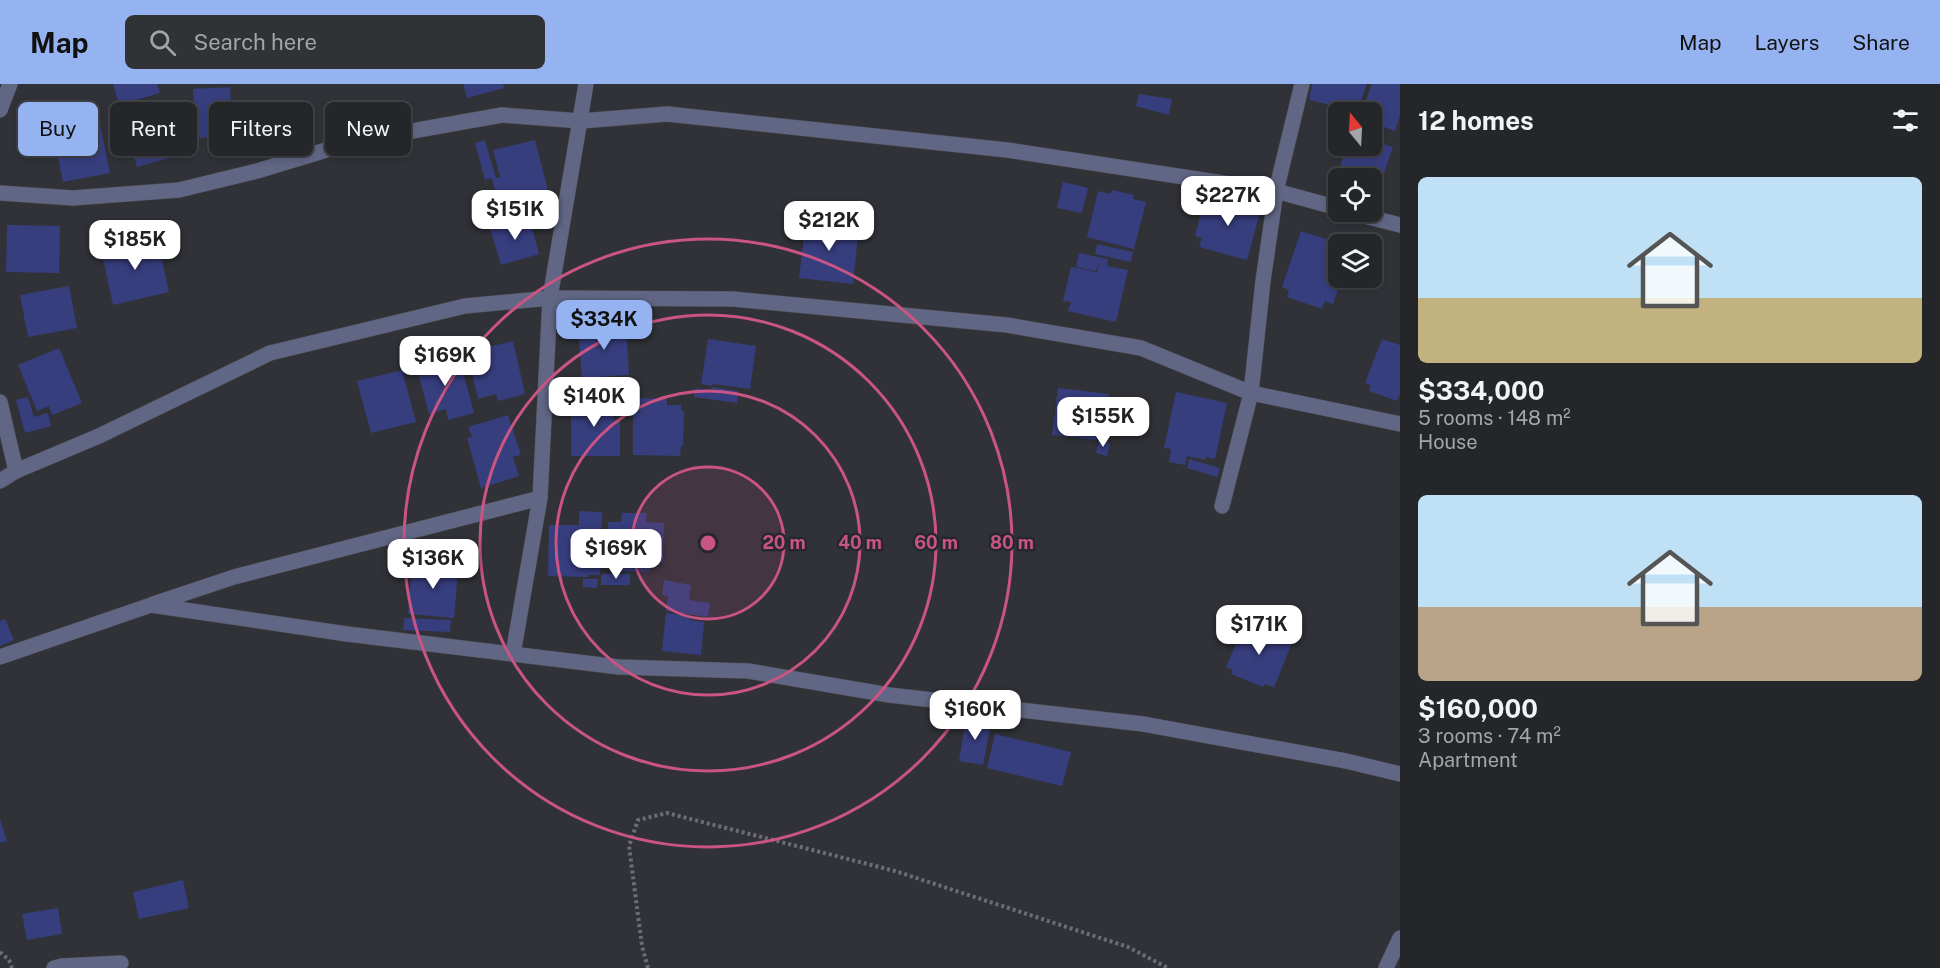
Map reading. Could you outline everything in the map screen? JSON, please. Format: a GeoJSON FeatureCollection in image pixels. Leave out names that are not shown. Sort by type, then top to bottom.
{"type":"FeatureCollection","features":[{"type":"Feature","properties":{"kind":"street"},"geometry":{"type":"LineString","coordinates":[[0,110],[10,84]]}},
{"type":"Feature","properties":{"kind":"street"},"geometry":{"type":"LineString","coordinates":[[513,654],[540,498],[550,298],[586,84]]}},
{"type":"Feature","properties":{"kind":"street"},"geometry":{"type":"LineString","coordinates":[[1222,506],[1251,393],[1275,191],[1302,84]]}},
{"type":"Feature","properties":{"kind":"street"},"geometry":{"type":"LineString","coordinates":[[0,193],[73,198],[179,190],[257,171],[356,141],[480,119],[502,116],[581,121],[667,114],[1007,150],[1275,191],[1328,205]]}},
{"type":"Feature","properties":{"kind":"street"},"geometry":{"type":"LineString","coordinates":[[1382,220],[1400,225]]}},
{"type":"Feature","properties":{"kind":"street"},"geometry":{"type":"LineString","coordinates":[[0,481],[16,471],[99,436],[270,353],[465,306],[550,298],[733,299],[1007,325],[1141,348],[1251,393],[1400,424]]}},
{"type":"Feature","properties":{"kind":"street"},"geometry":{"type":"LineString","coordinates":[[0,402],[16,471]]}},
{"type":"Feature","properties":{"kind":"street"},"geometry":{"type":"LineString","coordinates":[[0,657],[234,577],[540,498]]}},
{"type":"Feature","properties":{"kind":"street"},"geometry":{"type":"LineString","coordinates":[[151,605],[347,634],[619,667],[748,671],[889,695],[1143,724],[1346,761],[1400,774]]}},
{"type":"Feature","properties":{"kind":"street"},"geometry":{"type":"LineString","coordinates":[[1386,968],[1400,938]]}},
{"type":"Feature","properties":{"kind":"street"},"geometry":{"type":"LineString","coordinates":[[54,968],[121,963]]}},
{"type":"Feature","properties":{"kind":"path"},"geometry":{"type":"LineString","coordinates":[[648,968],[642,946],[628,846],[638,820],[667,813],[895,871],[1128,947],[1168,968]]}},
{"type":"Feature","properties":{"kind":"path"},"geometry":{"type":"LineString","coordinates":[[0,952],[9,960],[12,968]]}},
{"type":"Feature","properties":{"kind":"building"},"geometry":{"type":"Polygon","coordinates":[[[113,84],[157,84],[160,93],[129,102],[118,102],[113,84]]]}},
{"type":"Feature","properties":{"kind":"building"},"geometry":{"type":"Polygon","coordinates":[[[463,84],[503,84],[504,88],[467,98],[463,84]]]}},
{"type":"Feature","properties":{"kind":"building"},"geometry":{"type":"Polygon","coordinates":[[[1312,84],[1367,84],[1360,102],[1328,102],[1328,104],[1309,100],[1312,84]]]}},
{"type":"Feature","properties":{"kind":"building"},"geometry":{"type":"Polygon","coordinates":[[[1372,84],[1400,84],[1400,115],[1395,131],[1382,126],[1382,102],[1365,102],[1372,84]]]}},
{"type":"Feature","properties":{"kind":"building"},"geometry":{"type":"Polygon","coordinates":[[[230,87],[231,102],[209,102],[209,137],[197,138],[197,102],[194,102],[193,89],[230,87]]]}},
{"type":"Feature","properties":{"kind":"building"},"geometry":{"type":"Polygon","coordinates":[[[1139,94],[1172,99],[1169,115],[1136,106],[1139,94]]]}},
{"type":"Feature","properties":{"kind":"building"},"geometry":{"type":"Polygon","coordinates":[[[98,114],[110,173],[63,182],[58,156],[98,156],[98,114]]]}},
{"type":"Feature","properties":{"kind":"building"},"geometry":{"type":"Polygon","coordinates":[[[485,140],[496,178],[500,177],[493,150],[535,140],[550,198],[513,207],[511,197],[497,200],[492,178],[485,180],[475,143],[485,140]]]}},
{"type":"Feature","properties":{"kind":"building"},"geometry":{"type":"Polygon","coordinates":[[[1382,144],[1393,147],[1382,179],[1382,168],[1340,168],[1344,156],[1382,156],[1382,144]]]}},
{"type":"Feature","properties":{"kind":"building"},"geometry":{"type":"Polygon","coordinates":[[[134,156],[176,156],[137,167],[134,156]]]}},
{"type":"Feature","properties":{"kind":"building"},"geometry":{"type":"Polygon","coordinates":[[[1063,182],[1088,188],[1082,213],[1057,208],[1063,182]]]}},
{"type":"Feature","properties":{"kind":"building"},"geometry":{"type":"Polygon","coordinates":[[[1112,190],[1134,195],[1133,199],[1146,202],[1134,249],[1087,237],[1098,191],[1111,194],[1112,190]]]}},
{"type":"Feature","properties":{"kind":"building"},"geometry":{"type":"Polygon","coordinates":[[[1214,196],[1261,209],[1247,260],[1199,247],[1202,238],[1195,236],[1204,201],[1212,203],[1214,196]]]}},
{"type":"Feature","properties":{"kind":"building"},"geometry":{"type":"Polygon","coordinates":[[[529,217],[539,254],[501,265],[490,228],[529,217]]]}},
{"type":"Feature","properties":{"kind":"building"},"geometry":{"type":"Polygon","coordinates":[[[806,220],[859,225],[853,284],[799,278],[806,220]]]}},
{"type":"Feature","properties":{"kind":"building"},"geometry":{"type":"Polygon","coordinates":[[[7,225],[60,226],[59,273],[6,272],[7,225]]]}},
{"type":"Feature","properties":{"kind":"building"},"geometry":{"type":"Polygon","coordinates":[[[1301,231],[1328,240],[1328,288],[1339,288],[1333,304],[1325,301],[1322,309],[1287,297],[1289,290],[1282,287],[1301,231]]]}},
{"type":"Feature","properties":{"kind":"building"},"geometry":{"type":"Polygon","coordinates":[[[157,237],[169,292],[113,305],[101,249],[157,237]]]}},
{"type":"Feature","properties":{"kind":"building"},"geometry":{"type":"Polygon","coordinates":[[[1097,244],[1133,252],[1131,262],[1095,254],[1097,244]]]}},
{"type":"Feature","properties":{"kind":"building"},"geometry":{"type":"Polygon","coordinates":[[[1079,253],[1108,259],[1107,266],[1128,270],[1116,322],[1068,311],[1071,302],[1063,301],[1071,267],[1097,272],[1099,263],[1096,271],[1076,267],[1079,253]]]}},
{"type":"Feature","properties":{"kind":"building"},"geometry":{"type":"Polygon","coordinates":[[[69,286],[77,328],[28,337],[20,295],[69,286]]]}},
{"type":"Feature","properties":{"kind":"building"},"geometry":{"type":"Polygon","coordinates":[[[626,324],[629,375],[582,378],[578,328],[626,324]]]}},
{"type":"Feature","properties":{"kind":"building"},"geometry":{"type":"Polygon","coordinates":[[[708,339],[756,346],[750,389],[701,384],[708,339]]]}},
{"type":"Feature","properties":{"kind":"building"},"geometry":{"type":"Polygon","coordinates":[[[1382,339],[1400,345],[1400,396],[1397,401],[1369,391],[1371,385],[1365,383],[1382,339]]]}},
{"type":"Feature","properties":{"kind":"building"},"geometry":{"type":"Polygon","coordinates":[[[513,341],[525,394],[498,401],[496,394],[478,399],[467,352],[513,341]]]}},
{"type":"Feature","properties":{"kind":"building"},"geometry":{"type":"Polygon","coordinates":[[[59,348],[82,403],[52,415],[49,406],[37,411],[18,365],[59,348]]]}},
{"type":"Feature","properties":{"kind":"building"},"geometry":{"type":"Polygon","coordinates":[[[458,353],[474,413],[448,420],[446,409],[429,414],[416,365],[458,353]]]}},
{"type":"Feature","properties":{"kind":"building"},"geometry":{"type":"Polygon","coordinates":[[[402,370],[416,422],[371,433],[357,381],[402,370]]]}},
{"type":"Feature","properties":{"kind":"building"},"geometry":{"type":"Polygon","coordinates":[[[618,387],[631,387],[631,415],[617,415],[618,387]]]}},
{"type":"Feature","properties":{"kind":"building"},"geometry":{"type":"Polygon","coordinates":[[[712,387],[738,391],[737,403],[694,397],[695,388],[711,390],[712,387]]]}},
{"type":"Feature","properties":{"kind":"building"},"geometry":{"type":"Polygon","coordinates":[[[1058,388],[1109,394],[1103,438],[1097,438],[1097,440],[1052,435],[1058,388]]]}},
{"type":"Feature","properties":{"kind":"building"},"geometry":{"type":"Polygon","coordinates":[[[1176,392],[1227,403],[1215,459],[1206,457],[1206,460],[1187,456],[1185,465],[1169,462],[1171,449],[1164,448],[1176,392]]]}},
{"type":"Feature","properties":{"kind":"building"},"geometry":{"type":"Polygon","coordinates":[[[28,397],[34,417],[48,413],[51,426],[25,433],[16,400],[28,397]]]}},
{"type":"Feature","properties":{"kind":"building"},"geometry":{"type":"Polygon","coordinates":[[[571,398],[614,399],[614,420],[620,421],[620,456],[571,456],[571,398]]]}},
{"type":"Feature","properties":{"kind":"building"},"geometry":{"type":"Polygon","coordinates":[[[639,398],[667,399],[667,405],[681,405],[681,411],[684,411],[683,446],[681,446],[680,456],[633,455],[633,405],[639,405],[639,398]]]}},
{"type":"Feature","properties":{"kind":"building"},"geometry":{"type":"Polygon","coordinates":[[[508,415],[521,455],[513,457],[519,476],[481,488],[467,438],[472,437],[468,427],[508,415]]]}},
{"type":"Feature","properties":{"kind":"building"},"geometry":{"type":"Polygon","coordinates":[[[1099,440],[1110,443],[1107,456],[1096,453],[1099,440]]]}},
{"type":"Feature","properties":{"kind":"building"},"geometry":{"type":"Polygon","coordinates":[[[1189,459],[1220,468],[1217,477],[1187,468],[1189,459]]]}},
{"type":"Feature","properties":{"kind":"building"},"geometry":{"type":"Polygon","coordinates":[[[579,511],[602,512],[600,575],[548,576],[549,525],[579,525],[579,511]]]}},
{"type":"Feature","properties":{"kind":"building"},"geometry":{"type":"Polygon","coordinates":[[[622,513],[647,513],[646,522],[664,523],[663,562],[650,562],[650,572],[614,571],[615,561],[607,561],[608,522],[621,522],[622,513]]]}},
{"type":"Feature","properties":{"kind":"building"},"geometry":{"type":"Polygon","coordinates":[[[427,560],[448,562],[448,569],[458,570],[454,618],[408,614],[412,566],[426,567],[427,560]]]}},
{"type":"Feature","properties":{"kind":"building"},"geometry":{"type":"Polygon","coordinates":[[[601,574],[630,574],[630,585],[601,585],[601,574]]]}},
{"type":"Feature","properties":{"kind":"building"},"geometry":{"type":"Polygon","coordinates":[[[583,579],[598,579],[597,588],[583,587],[583,579]]]}},
{"type":"Feature","properties":{"kind":"building"},"geometry":{"type":"Polygon","coordinates":[[[664,580],[691,585],[689,600],[710,603],[708,617],[666,611],[668,596],[662,595],[664,580]]]}},
{"type":"Feature","properties":{"kind":"building"},"geometry":{"type":"Polygon","coordinates":[[[666,613],[690,616],[690,620],[704,622],[701,655],[662,651],[666,613]]]}},
{"type":"Feature","properties":{"kind":"building"},"geometry":{"type":"Polygon","coordinates":[[[404,618],[451,620],[450,632],[403,630],[404,618]]]}},
{"type":"Feature","properties":{"kind":"building"},"geometry":{"type":"Polygon","coordinates":[[[5,619],[14,640],[0,646],[0,621],[5,619]]]}},
{"type":"Feature","properties":{"kind":"building"},"geometry":{"type":"Polygon","coordinates":[[[1245,623],[1292,643],[1274,687],[1265,684],[1263,687],[1231,674],[1233,670],[1226,667],[1245,623]]]}},
{"type":"Feature","properties":{"kind":"building"},"geometry":{"type":"Polygon","coordinates":[[[966,718],[991,722],[983,765],[959,761],[966,718]]]}},
{"type":"Feature","properties":{"kind":"building"},"geometry":{"type":"Polygon","coordinates":[[[995,734],[1071,752],[1062,786],[987,768],[995,734]]]}},
{"type":"Feature","properties":{"kind":"building"},"geometry":{"type":"Polygon","coordinates":[[[0,819],[7,841],[0,843],[0,819]]]}},
{"type":"Feature","properties":{"kind":"building"},"geometry":{"type":"Polygon","coordinates":[[[183,880],[189,908],[139,919],[133,892],[183,880]]]}},
{"type":"Feature","properties":{"kind":"building"},"geometry":{"type":"Polygon","coordinates":[[[58,908],[62,934],[27,940],[22,914],[58,908]]]}}]}
